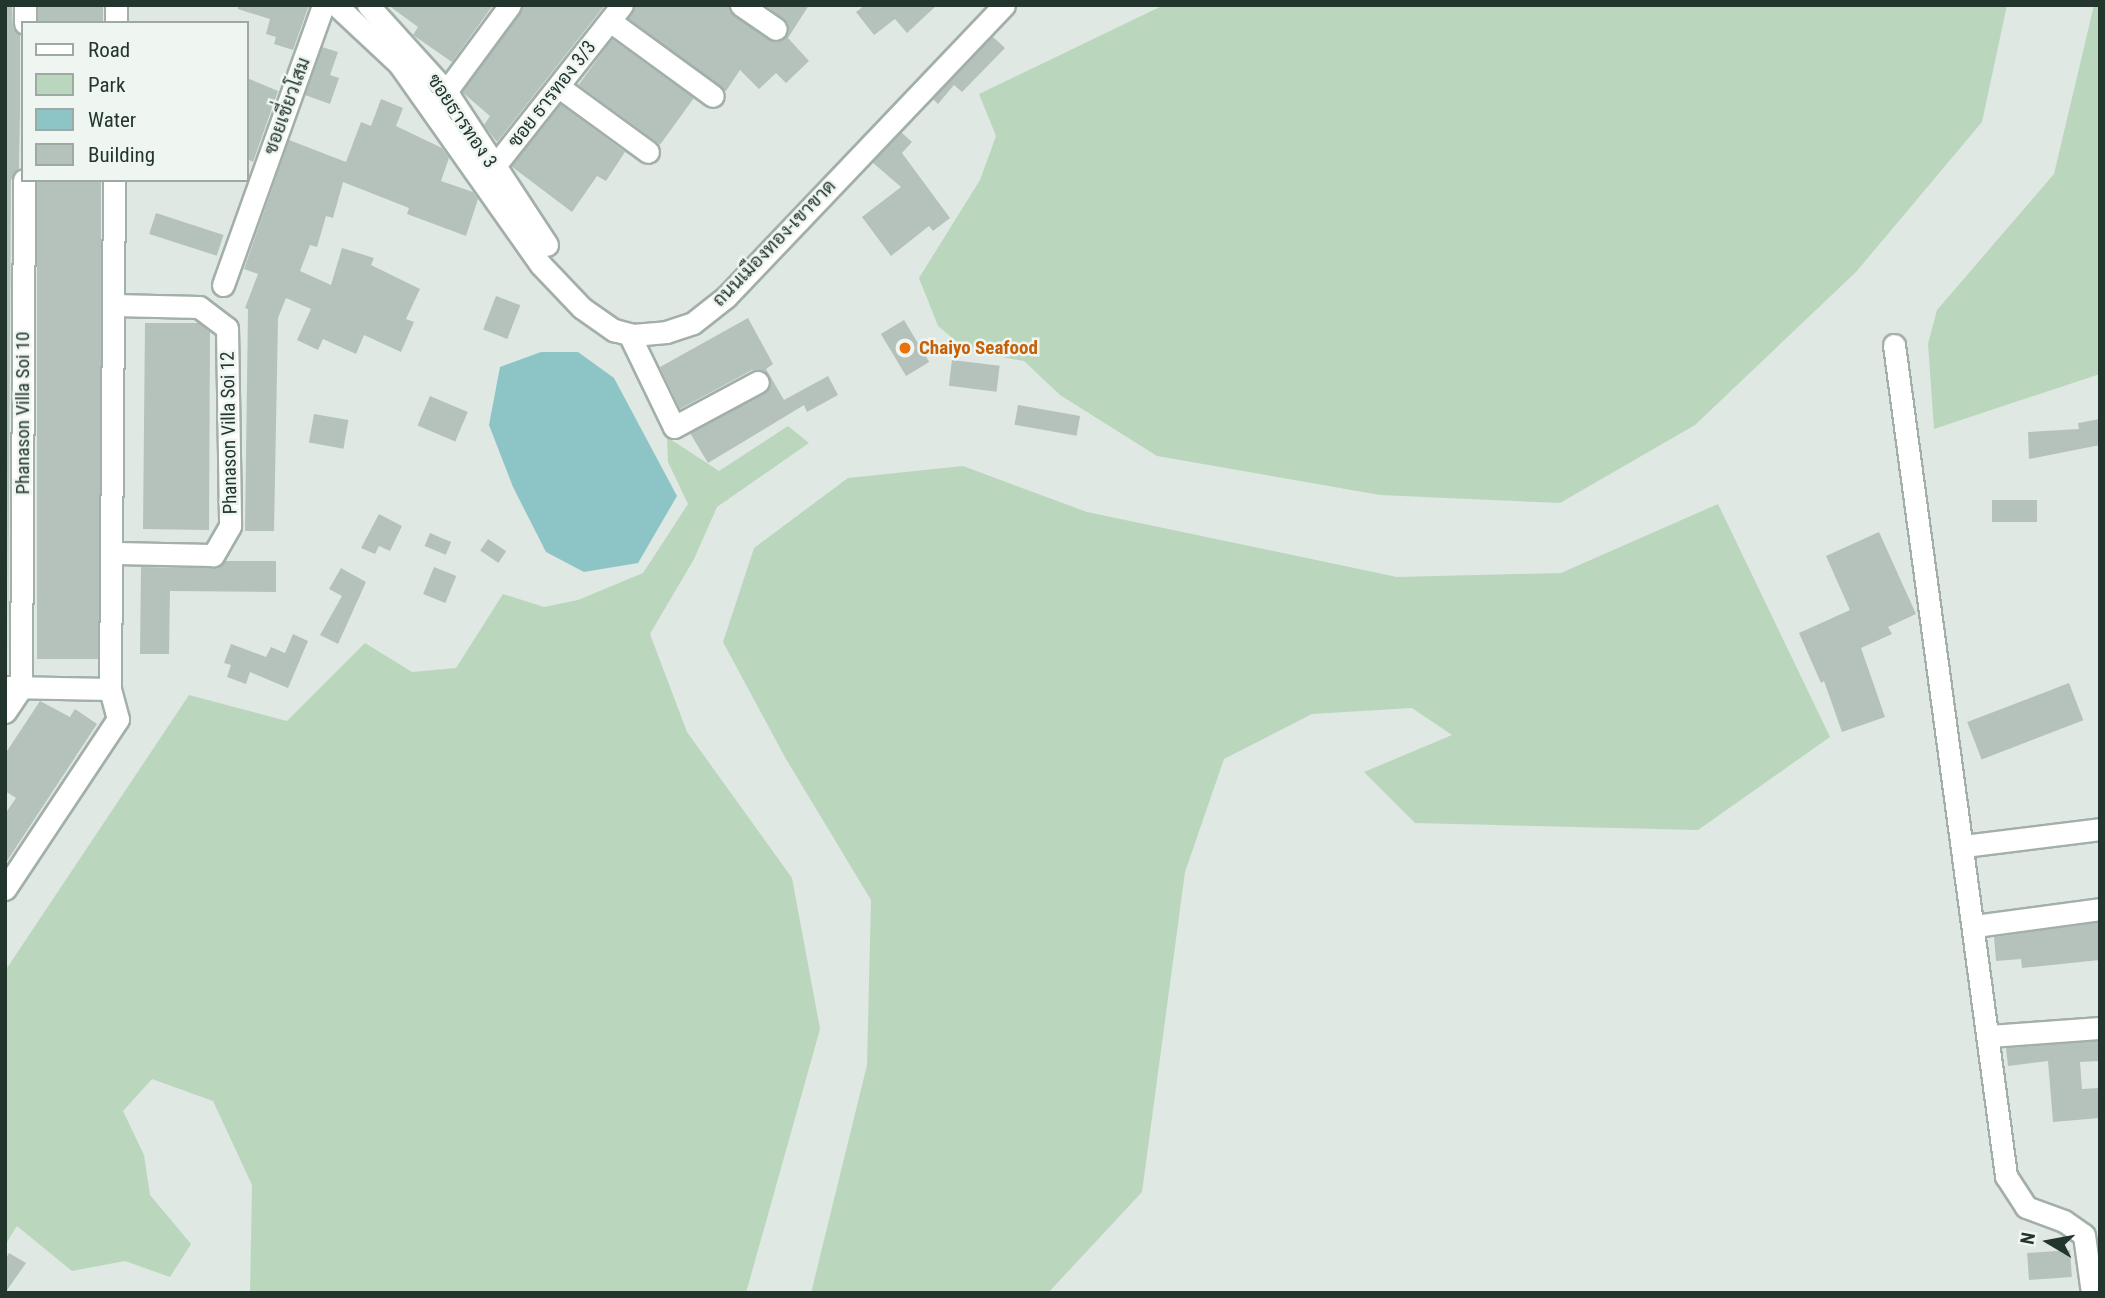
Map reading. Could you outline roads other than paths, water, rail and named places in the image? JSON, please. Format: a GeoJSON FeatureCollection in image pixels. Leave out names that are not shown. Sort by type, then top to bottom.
{"type":"FeatureCollection","features":[{"type":"Feature","properties":{"kind":"street","name":"ซอยเชี่ยวโสม"},"geometry":{"type":"LineString","coordinates":[[223,285],[323,5]]}},
{"type":"Feature","properties":{"kind":"street","name":"ซอยธารทอง 3"},"geometry":{"type":"LineString","coordinates":[[368,5],[440,99]]}},
{"type":"Feature","properties":{"kind":"street"},"geometry":{"type":"LineString","coordinates":[[440,99],[510,5]]}},
{"type":"Feature","properties":{"kind":"street"},"geometry":{"type":"LineString","coordinates":[[741,5],[776,29]]}},
{"type":"Feature","properties":{"kind":"street","name":"ถนนเมืองทอง-เขาขาด"},"geometry":{"type":"LineString","coordinates":[[346,8],[399,64],[440,99],[541,265],[582,308],[614,330],[629,334],[666,332],[693,323],[726,297],[1004,5]]}},
{"type":"Feature","properties":{"kind":"street"},"geometry":{"type":"LineString","coordinates":[[616,13],[713,96]]}},
{"type":"Feature","properties":{"kind":"street","name":"ซอย ธารทอง 3/3"},"geometry":{"type":"LineString","coordinates":[[488,175],[616,13]]}},
{"type":"Feature","properties":{"kind":"street"},"geometry":{"type":"LineString","coordinates":[[559,87],[648,152]]}},
{"type":"Feature","properties":{"kind":"street","name":"ซอยธารทอง 3"},"geometry":{"type":"LineString","coordinates":[[488,175],[547,245]]}},
{"type":"Feature","properties":{"kind":"street","name":"Phanason Villa Soi 10"},"geometry":{"type":"LineString","coordinates":[[13,687],[24,182]]}},
{"type":"Feature","properties":{"kind":"street"},"geometry":{"type":"LineString","coordinates":[[5,889],[118,719],[110,689],[115,553],[114,182]]}},
{"type":"Feature","properties":{"kind":"street","name":"Phanason Villa Soi 12"},"geometry":{"type":"LineString","coordinates":[[114,305],[199,307],[227,328],[230,526],[213,555],[115,553]]}},
{"type":"Feature","properties":{"kind":"street"},"geometry":{"type":"LineString","coordinates":[[629,334],[674,427],[758,382]]}},
{"type":"Feature","properties":{"kind":"street"},"geometry":{"type":"LineString","coordinates":[[1894,345],[1990,1037],[2006,1176],[2026,1207],[2064,1221],[2084,1235],[2092,1293]]}},
{"type":"Feature","properties":{"kind":"street"},"geometry":{"type":"LineString","coordinates":[[5,712],[13,687],[110,689]]}},
{"type":"Feature","properties":{"kind":"street"},"geometry":{"type":"LineString","coordinates":[[1964,846],[2100,830]]}},
{"type":"Feature","properties":{"kind":"street"},"geometry":{"type":"LineString","coordinates":[[1975,926],[2100,909]]}},
{"type":"Feature","properties":{"kind":"street"},"geometry":{"type":"LineString","coordinates":[[1990,1037],[2100,1028]]}},
{"type":"Feature","properties":{"kind":"water"},"geometry":{"type":"Polygon","coordinates":[[[541,352],[578,352],[614,378],[677,496],[638,563],[584,572],[546,552],[513,487],[489,425],[500,367],[541,352]]]}},
{"type":"Feature","properties":{"kind":"place","name":"Chaiyo Seafood"},"geometry":{"type":"Point","coordinates":[905,348]}}]}
